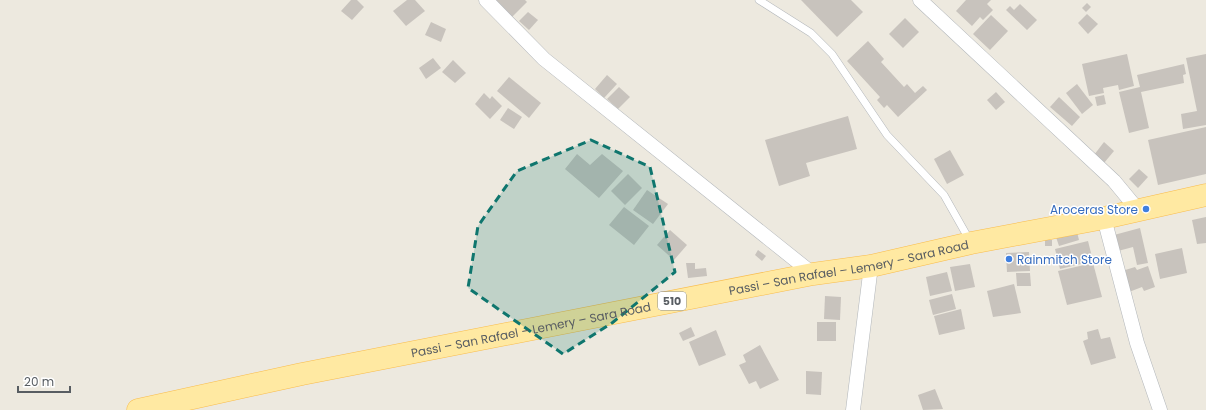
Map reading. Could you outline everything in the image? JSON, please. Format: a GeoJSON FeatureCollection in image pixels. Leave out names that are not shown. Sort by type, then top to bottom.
{"type":"FeatureCollection","features":[{"type":"Feature","properties":{"kind":"main road","name":"Passi – San Rafael – Lemery – Sara Road"},"geometry":{"type":"LineString","coordinates":[[138,410],[302,374],[813,274],[871,266],[971,243],[1104,218],[1206,195]]}},
{"type":"Feature","properties":{"kind":"street"},"geometry":{"type":"LineString","coordinates":[[486,0],[544,59],[813,274]]}},
{"type":"Feature","properties":{"kind":"street"},"geometry":{"type":"LineString","coordinates":[[920,0],[1114,181],[1138,210]]}},
{"type":"Feature","properties":{"kind":"street"},"geometry":{"type":"LineString","coordinates":[[1104,218],[1136,343],[1160,410]]}},
{"type":"Feature","properties":{"kind":"street"},"geometry":{"type":"LineString","coordinates":[[853,410],[871,266]]}},
{"type":"Feature","properties":{"kind":"lane"},"geometry":{"type":"LineString","coordinates":[[759,0],[811,33],[832,54],[887,135],[944,195],[971,243]]}},
{"type":"Feature","properties":{"kind":"highlighted area"},"geometry":{"type":"Polygon","coordinates":[[[591,140],[650,167],[675,272],[612,323],[563,354],[468,288],[478,226],[517,171],[591,140]]]}},
{"type":"Feature","properties":{"kind":"building"},"geometry":{"type":"Polygon","coordinates":[[[351,0],[357,0],[364,7],[352,20],[341,11],[351,0]]]}},
{"type":"Feature","properties":{"kind":"building"},"geometry":{"type":"Polygon","coordinates":[[[407,0],[415,0],[425,11],[406,26],[393,11],[407,0]]]}},
{"type":"Feature","properties":{"kind":"building"},"geometry":{"type":"Polygon","coordinates":[[[488,0],[525,0],[527,2],[509,20],[488,0]]]}},
{"type":"Feature","properties":{"kind":"building"},"geometry":{"type":"Polygon","coordinates":[[[801,0],[851,0],[863,12],[837,37],[801,0]]]}},
{"type":"Feature","properties":{"kind":"building"},"geometry":{"type":"Polygon","coordinates":[[[966,0],[991,0],[987,4],[993,10],[983,20],[980,17],[972,26],[956,11],[966,0]]]}},
{"type":"Feature","properties":{"kind":"building"},"geometry":{"type":"Polygon","coordinates":[[[1087,3],[1091,7],[1086,12],[1082,8],[1087,3]]]}},
{"type":"Feature","properties":{"kind":"building"},"geometry":{"type":"Polygon","coordinates":[[[1020,4],[1037,20],[1027,30],[1006,10],[1010,6],[1014,10],[1020,4]]]}},
{"type":"Feature","properties":{"kind":"building"},"geometry":{"type":"Polygon","coordinates":[[[528,12],[538,20],[529,30],[519,21],[528,12]]]}},
{"type":"Feature","properties":{"kind":"building"},"geometry":{"type":"Polygon","coordinates":[[[1087,14],[1098,24],[1088,34],[1078,23],[1087,14]]]}},
{"type":"Feature","properties":{"kind":"building"},"geometry":{"type":"Polygon","coordinates":[[[991,15],[1008,31],[990,50],[973,34],[991,15]]]}},
{"type":"Feature","properties":{"kind":"building"},"geometry":{"type":"Polygon","coordinates":[[[905,18],[919,32],[903,48],[889,34],[905,18]]]}},
{"type":"Feature","properties":{"kind":"building"},"geometry":{"type":"Polygon","coordinates":[[[431,22],[446,29],[441,42],[425,35],[431,22]]]}},
{"type":"Feature","properties":{"kind":"building"},"geometry":{"type":"Polygon","coordinates":[[[868,41],[884,59],[881,62],[904,87],[907,84],[915,93],[923,86],[927,90],[898,117],[887,105],[884,108],[877,100],[880,97],[847,61],[868,41]]]}},
{"type":"Feature","properties":{"kind":"building"},"geometry":{"type":"Polygon","coordinates":[[[1127,54],[1134,86],[1119,90],[1118,85],[1103,88],[1104,93],[1089,96],[1082,64],[1127,54]]]}},
{"type":"Feature","properties":{"kind":"building"},"geometry":{"type":"Polygon","coordinates":[[[1206,54],[1206,125],[1183,129],[1181,114],[1197,111],[1186,58],[1206,54]]]}},
{"type":"Feature","properties":{"kind":"building"},"geometry":{"type":"Polygon","coordinates":[[[433,58],[441,68],[426,79],[419,68],[433,58]]]}},
{"type":"Feature","properties":{"kind":"building"},"geometry":{"type":"Polygon","coordinates":[[[453,60],[466,73],[455,83],[442,72],[453,60]]]}},
{"type":"Feature","properties":{"kind":"building"},"geometry":{"type":"Polygon","coordinates":[[[1184,64],[1186,74],[1183,75],[1184,83],[1141,92],[1149,128],[1129,133],[1119,92],[1140,87],[1137,75],[1184,64]]]}},
{"type":"Feature","properties":{"kind":"building"},"geometry":{"type":"Polygon","coordinates":[[[607,75],[617,84],[604,98],[595,89],[607,75]]]}},
{"type":"Feature","properties":{"kind":"building"},"geometry":{"type":"Polygon","coordinates":[[[509,77],[541,103],[529,118],[497,91],[509,77]]]}},
{"type":"Feature","properties":{"kind":"building"},"geometry":{"type":"Polygon","coordinates":[[[1077,84],[1093,105],[1082,114],[1066,93],[1077,84]]]}},
{"type":"Feature","properties":{"kind":"building"},"geometry":{"type":"Polygon","coordinates":[[[619,87],[630,97],[618,109],[607,99],[619,87]]]}},
{"type":"Feature","properties":{"kind":"building"},"geometry":{"type":"Polygon","coordinates":[[[996,92],[1005,102],[996,110],[987,100],[996,92]]]}},
{"type":"Feature","properties":{"kind":"building"},"geometry":{"type":"Polygon","coordinates":[[[484,93],[490,99],[492,96],[502,106],[490,119],[475,104],[484,93]]]}},
{"type":"Feature","properties":{"kind":"building"},"geometry":{"type":"Polygon","coordinates":[[[1104,95],[1106,104],[1097,106],[1095,97],[1104,95]]]}},
{"type":"Feature","properties":{"kind":"building"},"geometry":{"type":"Polygon","coordinates":[[[1059,97],[1080,117],[1072,126],[1050,107],[1059,97]]]}},
{"type":"Feature","properties":{"kind":"building"},"geometry":{"type":"Polygon","coordinates":[[[508,108],[522,117],[514,129],[500,120],[508,108]]]}},
{"type":"Feature","properties":{"kind":"building"},"geometry":{"type":"Polygon","coordinates":[[[848,116],[857,149],[806,163],[810,176],[779,186],[765,140],[848,116]]]}},
{"type":"Feature","properties":{"kind":"building"},"geometry":{"type":"Polygon","coordinates":[[[1206,127],[1206,174],[1158,185],[1148,140],[1206,127]]]}},
{"type":"Feature","properties":{"kind":"building"},"geometry":{"type":"Polygon","coordinates":[[[1104,142],[1114,151],[1104,163],[1094,155],[1104,142]]]}},
{"type":"Feature","properties":{"kind":"building"},"geometry":{"type":"Polygon","coordinates":[[[950,150],[964,175],[947,184],[934,159],[950,150]]]}},
{"type":"Feature","properties":{"kind":"building"},"geometry":{"type":"Polygon","coordinates":[[[577,154],[590,165],[602,154],[623,171],[599,198],[565,169],[577,154]]]}},
{"type":"Feature","properties":{"kind":"building"},"geometry":{"type":"Polygon","coordinates":[[[1139,169],[1148,177],[1138,188],[1129,179],[1139,169]]]}},
{"type":"Feature","properties":{"kind":"building"},"geometry":{"type":"Polygon","coordinates":[[[628,174],[642,188],[625,205],[611,191],[628,174]]]}},
{"type":"Feature","properties":{"kind":"building"},"geometry":{"type":"Polygon","coordinates":[[[647,190],[668,204],[653,224],[633,210],[647,190]]]}},
{"type":"Feature","properties":{"kind":"building"},"geometry":{"type":"Polygon","coordinates":[[[624,207],[649,226],[634,245],[609,225],[624,207]]]}},
{"type":"Feature","properties":{"kind":"building"},"geometry":{"type":"Polygon","coordinates":[[[1206,217],[1206,243],[1197,244],[1192,220],[1206,217]]]}},
{"type":"Feature","properties":{"kind":"building"},"geometry":{"type":"Polygon","coordinates":[[[1140,228],[1148,263],[1137,265],[1133,247],[1118,251],[1114,235],[1140,228]]]}},
{"type":"Feature","properties":{"kind":"building"},"geometry":{"type":"Polygon","coordinates":[[[670,230],[687,245],[674,260],[657,245],[670,230]]]}},
{"type":"Feature","properties":{"kind":"building"},"geometry":{"type":"Polygon","coordinates":[[[1077,232],[1079,240],[1059,246],[1056,237],[1077,232]]]}},
{"type":"Feature","properties":{"kind":"building"},"geometry":{"type":"Polygon","coordinates":[[[1045,240],[1052,240],[1052,246],[1045,246],[1045,240]]]}},
{"type":"Feature","properties":{"kind":"building"},"geometry":{"type":"Polygon","coordinates":[[[1088,241],[1093,261],[1060,269],[1055,249],[1088,241]]]}},
{"type":"Feature","properties":{"kind":"building"},"geometry":{"type":"Polygon","coordinates":[[[1182,248],[1187,273],[1160,279],[1155,254],[1182,248]]]}},
{"type":"Feature","properties":{"kind":"building"},"geometry":{"type":"Polygon","coordinates":[[[758,250],[766,256],[762,261],[755,255],[758,250]]]}},
{"type":"Feature","properties":{"kind":"building"},"geometry":{"type":"Polygon","coordinates":[[[1029,252],[1030,271],[1007,272],[1006,253],[1029,252]]]}},
{"type":"Feature","properties":{"kind":"building"},"geometry":{"type":"Polygon","coordinates":[[[686,263],[695,263],[695,269],[706,268],[707,276],[688,278],[686,263]]]}},
{"type":"Feature","properties":{"kind":"building"},"geometry":{"type":"Polygon","coordinates":[[[1093,263],[1102,297],[1067,305],[1058,271],[1093,263]]]}},
{"type":"Feature","properties":{"kind":"building"},"geometry":{"type":"Polygon","coordinates":[[[970,264],[975,287],[955,291],[950,267],[970,264]]]}},
{"type":"Feature","properties":{"kind":"building"},"geometry":{"type":"Polygon","coordinates":[[[1148,266],[1155,287],[1144,291],[1142,287],[1129,292],[1122,271],[1135,267],[1137,270],[1148,266]]]}},
{"type":"Feature","properties":{"kind":"building"},"geometry":{"type":"Polygon","coordinates":[[[947,272],[952,291],[930,296],[926,277],[947,272]]]}},
{"type":"Feature","properties":{"kind":"building"},"geometry":{"type":"Polygon","coordinates":[[[1016,273],[1030,273],[1031,286],[1017,286],[1016,273]]]}},
{"type":"Feature","properties":{"kind":"building"},"geometry":{"type":"Polygon","coordinates":[[[1014,284],[1021,313],[993,317],[987,291],[1014,284]]]}},
{"type":"Feature","properties":{"kind":"building"},"geometry":{"type":"Polygon","coordinates":[[[952,294],[956,309],[933,315],[929,300],[952,294]]]}},
{"type":"Feature","properties":{"kind":"building"},"geometry":{"type":"Polygon","coordinates":[[[825,296],[841,297],[840,320],[824,319],[825,296]]]}},
{"type":"Feature","properties":{"kind":"building"},"geometry":{"type":"Polygon","coordinates":[[[961,309],[965,329],[939,335],[934,316],[961,309]]]}},
{"type":"Feature","properties":{"kind":"building"},"geometry":{"type":"Polygon","coordinates":[[[817,322],[836,322],[836,341],[817,341],[817,322]]]}},
{"type":"Feature","properties":{"kind":"building"},"geometry":{"type":"Polygon","coordinates":[[[691,327],[695,336],[683,341],[679,333],[691,327]]]}},
{"type":"Feature","properties":{"kind":"building"},"geometry":{"type":"Polygon","coordinates":[[[1098,329],[1101,339],[1110,337],[1116,358],[1091,365],[1083,341],[1088,339],[1087,332],[1098,329]]]}},
{"type":"Feature","properties":{"kind":"building"},"geometry":{"type":"Polygon","coordinates":[[[716,330],[726,355],[699,366],[689,342],[716,330]]]}},
{"type":"Feature","properties":{"kind":"building"},"geometry":{"type":"Polygon","coordinates":[[[760,345],[779,380],[760,389],[756,381],[749,384],[739,365],[746,362],[743,355],[760,345]]]}},
{"type":"Feature","properties":{"kind":"building"},"geometry":{"type":"Polygon","coordinates":[[[806,371],[822,372],[821,395],[806,394],[806,371]]]}},
{"type":"Feature","properties":{"kind":"building"},"geometry":{"type":"Polygon","coordinates":[[[935,389],[943,409],[923,410],[918,395],[935,389]]]}},
{"type":"Feature","properties":{"kind":"place","name":"Aroceras Store"},"geometry":{"type":"Point","coordinates":[1146,209]}},
{"type":"Feature","properties":{"kind":"place","name":"Rainmitch Store"},"geometry":{"type":"Point","coordinates":[1009,259]}}]}
